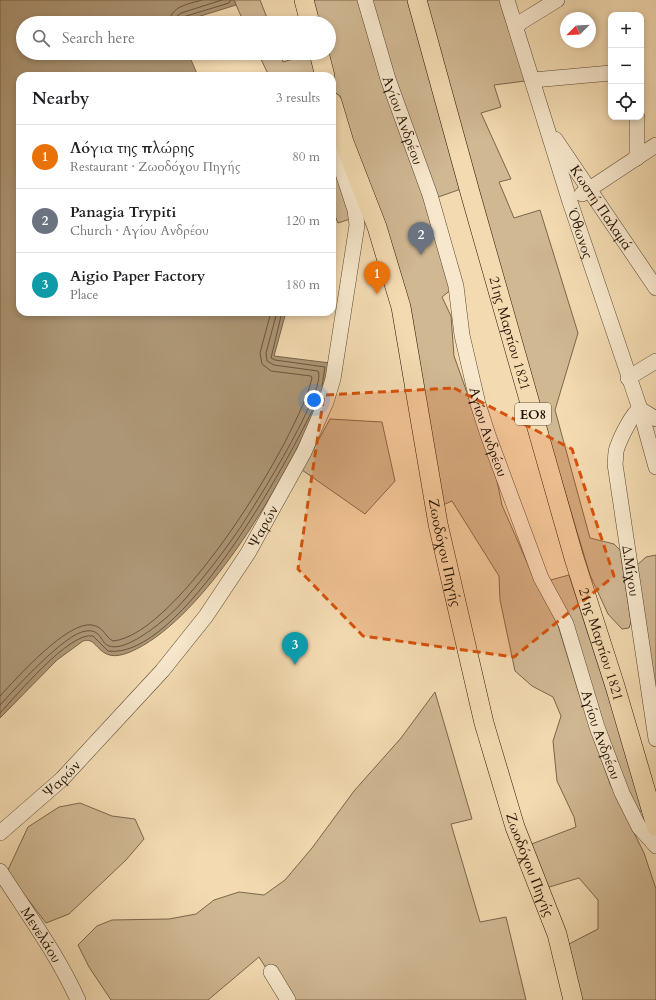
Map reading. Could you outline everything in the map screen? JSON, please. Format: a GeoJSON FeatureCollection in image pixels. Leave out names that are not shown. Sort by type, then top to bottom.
{"type":"FeatureCollection","features":[{"type":"Feature","properties":{"kind":"main road"},"geometry":{"type":"LineString","coordinates":[[304,0],[308,16]]}},
{"type":"Feature","properties":{"kind":"main road","name":"21ης Μαρτίου 1821"},"geometry":{"type":"LineString","coordinates":[[417,0],[574,558],[615,686],[656,826]]}},
{"type":"Feature","properties":{"kind":"main road"},"geometry":{"type":"LineString","coordinates":[[321,60],[324,72]]}},
{"type":"Feature","properties":{"kind":"main road","name":"Ζωοδόχου Πηγής"},"geometry":{"type":"LineString","coordinates":[[336,115],[344,142],[377,227],[401,307],[438,524],[484,723],[515,827],[556,934],[573,1000]]}},
{"type":"Feature","properties":{"kind":"street","name":"Αγίου Ανδρέου"},"geometry":{"type":"LineString","coordinates":[[365,0],[388,79],[430,195],[456,286],[462,335],[478,404],[528,543],[551,597],[566,624],[597,727],[622,793],[639,828],[656,846]]}},
{"type":"Feature","properties":{"kind":"street","name":"Όθωνος"},"geometry":{"type":"LineString","coordinates":[[507,0],[570,202],[628,378],[640,409],[656,467]]}},
{"type":"Feature","properties":{"kind":"street"},"geometry":{"type":"LineString","coordinates":[[514,22],[521,22],[557,0]]}},
{"type":"Feature","properties":{"kind":"street"},"geometry":{"type":"LineString","coordinates":[[532,80],[608,73]]}},
{"type":"Feature","properties":{"kind":"street"},"geometry":{"type":"LineString","coordinates":[[637,120],[637,158]]}},
{"type":"Feature","properties":{"kind":"street","name":"Κωστή Παλαμά"},"geometry":{"type":"LineString","coordinates":[[547,127],[656,288]]}},
{"type":"Feature","properties":{"kind":"street","name":"Ψαρών"},"geometry":{"type":"LineString","coordinates":[[0,833],[62,779],[143,693],[186,641],[219,598],[248,553],[304,452],[321,416],[333,379],[357,225],[355,210],[337,155],[344,142]]}},
{"type":"Feature","properties":{"kind":"street"},"geometry":{"type":"LineString","coordinates":[[570,202],[656,145]]}},
{"type":"Feature","properties":{"kind":"street"},"geometry":{"type":"LineString","coordinates":[[628,378],[656,361]]}},
{"type":"Feature","properties":{"kind":"street"},"geometry":{"type":"LineString","coordinates":[[640,409],[656,409]]}},
{"type":"Feature","properties":{"kind":"street"},"geometry":{"type":"LineString","coordinates":[[640,409],[656,419]]}},
{"type":"Feature","properties":{"kind":"street","name":"Δ.Μίχου"},"geometry":{"type":"LineString","coordinates":[[640,409],[636,411],[616,449],[615,464],[656,739]]}},
{"type":"Feature","properties":{"kind":"street","name":"Μενελάου"},"geometry":{"type":"LineString","coordinates":[[0,871],[69,980],[78,1000]]}},
{"type":"Feature","properties":{"kind":"street"},"geometry":{"type":"LineString","coordinates":[[271,972],[288,1000]]}},
{"type":"Feature","properties":{"kind":"highlighted area"},"geometry":{"type":"Polygon","coordinates":[[[454,388],[572,449],[614,576],[514,657],[363,636],[298,569],[324,395],[454,388]]]}},
{"type":"Feature","properties":{"kind":"shaded area"},"geometry":{"type":"Polygon","coordinates":[[[234,0],[260,0],[266,16],[241,16],[234,0]]]}},
{"type":"Feature","properties":{"kind":"shaded area"},"geometry":{"type":"Polygon","coordinates":[[[309,0],[417,0],[461,189],[427,201],[452,289],[442,297],[451,316],[454,356],[495,472],[502,505],[536,583],[556,619],[579,694],[610,784],[644,853],[656,889],[656,1000],[580,1000],[569,944],[598,929],[598,900],[579,878],[546,888],[529,845],[576,827],[574,817],[557,781],[553,741],[561,716],[553,697],[532,686],[515,671],[500,600],[499,576],[452,501],[441,506],[408,315],[350,143],[336,96],[336,72],[330,72],[326,60],[336,60],[336,16],[313,16],[309,0]]]}},
{"type":"Feature","properties":{"kind":"shaded area"},"geometry":{"type":"Polygon","coordinates":[[[425,0],[507,0],[533,80],[494,85],[501,107],[481,113],[511,179],[499,182],[514,218],[540,210],[578,333],[555,410],[590,538],[614,544],[620,550],[631,622],[629,628],[622,629],[608,614],[590,575],[538,402],[425,0]]]}},
{"type":"Feature","properties":{"kind":"shaded area"},"geometry":{"type":"Polygon","coordinates":[[[261,60],[282,60],[283,62],[290,60],[315,60],[319,72],[267,72],[261,60]]]}},
{"type":"Feature","properties":{"kind":"shaded area"},"geometry":{"type":"Polygon","coordinates":[[[336,171],[350,219],[338,223],[336,218],[336,171]]]}},
{"type":"Feature","properties":{"kind":"shaded area"},"geometry":{"type":"Polygon","coordinates":[[[330,419],[382,422],[395,481],[365,514],[302,470],[330,419]]]}},
{"type":"Feature","properties":{"kind":"shaded area"},"geometry":{"type":"Polygon","coordinates":[[[656,555],[656,706],[636,566],[646,557],[656,555]]]}},
{"type":"Feature","properties":{"kind":"shaded area"},"geometry":{"type":"Polygon","coordinates":[[[569,575],[625,748],[642,811],[638,811],[635,807],[547,581],[569,575]]]}},
{"type":"Feature","properties":{"kind":"shaded area"},"geometry":{"type":"Polygon","coordinates":[[[435,692],[472,819],[451,824],[480,922],[506,917],[526,1000],[286,1000],[259,957],[208,1000],[111,1000],[89,967],[78,945],[97,926],[112,920],[169,919],[196,914],[214,900],[239,892],[264,895],[285,880],[312,848],[354,791],[401,738],[435,692]]]}},
{"type":"Feature","properties":{"kind":"shaded area"},"geometry":{"type":"Polygon","coordinates":[[[80,803],[112,816],[135,819],[144,839],[126,860],[69,914],[46,923],[7,872],[28,827],[59,807],[80,803]]]}},
{"type":"Feature","properties":{"kind":"water"},"geometry":{"type":"Polygon","coordinates":[[[0,0],[234,0],[236,5],[201,16],[16,16],[16,60],[191,60],[196,72],[16,72],[16,316],[285,316],[274,356],[330,363],[324,392],[319,406],[290,461],[253,524],[231,557],[207,588],[182,615],[156,637],[130,652],[119,655],[105,653],[92,642],[88,640],[83,641],[57,660],[0,718],[0,0]]]}},
{"type":"Feature","properties":{"kind":"place","name":"Panagia Trypiti"},"geometry":{"type":"Point","coordinates":[421,255]}},
{"type":"Feature","properties":{"kind":"place","name":"Λόγια της πλώρης"},"geometry":{"type":"Point","coordinates":[377,294]}},
{"type":"Feature","properties":{"kind":"place","name":"Aigio Paper Factory"},"geometry":{"type":"Point","coordinates":[295,665]}}]}
